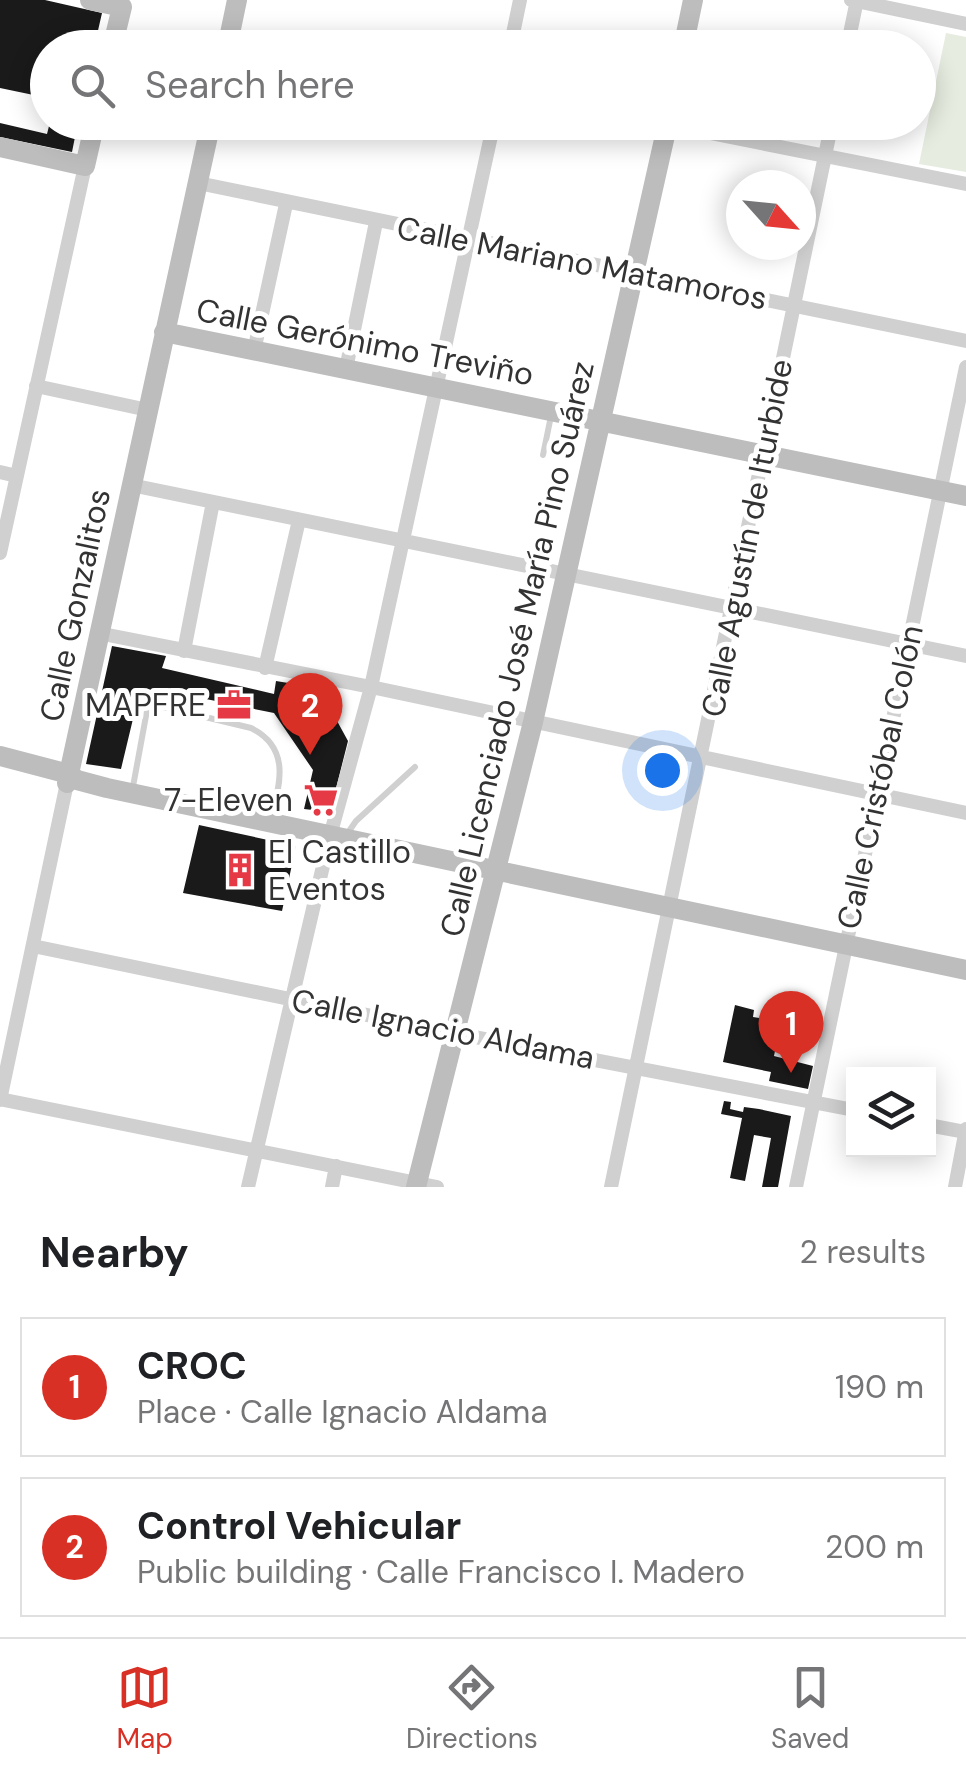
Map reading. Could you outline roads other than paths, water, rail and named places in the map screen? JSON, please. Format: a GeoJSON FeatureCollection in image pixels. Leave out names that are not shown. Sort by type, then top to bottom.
{"type":"FeatureCollection","features":[{"type":"Feature","properties":{"kind":"street"},"geometry":{"type":"LineString","coordinates":[[90,0],[122,4],[116,30]]}},
{"type":"Feature","properties":{"kind":"street"},"geometry":{"type":"LineString","coordinates":[[230,30],[237,0]]}},
{"type":"Feature","properties":{"kind":"street"},"geometry":{"type":"LineString","coordinates":[[514,30],[520,0]]}},
{"type":"Feature","properties":{"kind":"street"},"geometry":{"type":"LineString","coordinates":[[687,30],[693,0]]}},
{"type":"Feature","properties":{"kind":"street"},"geometry":{"type":"LineString","coordinates":[[851,30],[855,0],[966,24]]}},
{"type":"Feature","properties":{"kind":"street"},"geometry":{"type":"LineString","coordinates":[[0,552],[91,140]]}},
{"type":"Feature","properties":{"kind":"street","name":"Calle Gonzalitos"},"geometry":{"type":"LineString","coordinates":[[0,1100],[205,140]]}},
{"type":"Feature","properties":{"kind":"street"},"geometry":{"type":"LineString","coordinates":[[248,1187],[292,999],[337,838],[490,140]]}},
{"type":"Feature","properties":{"kind":"street","name":"Calle Licenciado José María Pino Suárez"},"geometry":{"type":"LineString","coordinates":[[423,1186],[454,1034],[534,722],[604,420],[661,140]]}},
{"type":"Feature","properties":{"kind":"street"},"geometry":{"type":"LineString","coordinates":[[750,140],[966,184]]}},
{"type":"Feature","properties":{"kind":"street","name":"Calle Agustín de Iturbide"},"geometry":{"type":"LineString","coordinates":[[611,1187],[829,140]]}},
{"type":"Feature","properties":{"kind":"street"},"geometry":{"type":"LineString","coordinates":[[0,148],[85,166]]}},
{"type":"Feature","properties":{"kind":"street","name":"Calle Mariano Matamoros"},"geometry":{"type":"LineString","coordinates":[[198,184],[966,341]]}},
{"type":"Feature","properties":{"kind":"street"},"geometry":{"type":"LineString","coordinates":[[254,350],[286,204]]}},
{"type":"Feature","properties":{"kind":"street"},"geometry":{"type":"LineString","coordinates":[[346,369],[376,222]]}},
{"type":"Feature","properties":{"kind":"street","name":"Calle Gerónimo Treviño"},"geometry":{"type":"LineString","coordinates":[[164,332],[966,496]]}},
{"type":"Feature","properties":{"kind":"street","name":"Calle Cristóbal Colón"},"geometry":{"type":"LineString","coordinates":[[796,1187],[966,367]]}},
{"type":"Feature","properties":{"kind":"street"},"geometry":{"type":"LineString","coordinates":[[36,386],[148,410]]}},
{"type":"Feature","properties":{"kind":"street"},"geometry":{"type":"LineString","coordinates":[[0,472],[17,476]]}},
{"type":"Feature","properties":{"kind":"street"},"geometry":{"type":"LineString","coordinates":[[132,485],[966,656]]}},
{"type":"Feature","properties":{"kind":"street"},"geometry":{"type":"LineString","coordinates":[[184,652],[213,502]]}},
{"type":"Feature","properties":{"kind":"street"},"geometry":{"type":"LineString","coordinates":[[265,668],[299,520]]}},
{"type":"Feature","properties":{"kind":"street"},"geometry":{"type":"LineString","coordinates":[[98,633],[966,813]]}},
{"type":"Feature","properties":{"kind":"street"},"geometry":{"type":"LineString","coordinates":[[0,756],[71,779]]}},
{"type":"Feature","properties":{"kind":"street"},"geometry":{"type":"LineString","coordinates":[[0,769],[71,779],[495,873],[966,970]]}},
{"type":"Feature","properties":{"kind":"street","name":"Calle Ignacio Aldama"},"geometry":{"type":"LineString","coordinates":[[33,946],[454,1034],[846,1108]]}},
{"type":"Feature","properties":{"kind":"street"},"geometry":{"type":"LineString","coordinates":[[0,1100],[423,1186]]}},
{"type":"Feature","properties":{"kind":"street"},"geometry":{"type":"LineString","coordinates":[[936,1125],[966,1131],[955,1187]]}},
{"type":"Feature","properties":{"kind":"street"},"geometry":{"type":"LineString","coordinates":[[332,1187],[336,1166]]}},
{"type":"Feature","properties":{"kind":"lane"},"geometry":{"type":"LineString","coordinates":[[543,454],[553,410]]}},
{"type":"Feature","properties":{"kind":"lane"},"geometry":{"type":"LineString","coordinates":[[132,793],[151,704],[251,728],[265,736],[276,750],[281,766],[270,823]]}},
{"type":"Feature","properties":{"kind":"lane"},"geometry":{"type":"LineString","coordinates":[[337,838],[415,766]]}},
{"type":"Feature","properties":{"kind":"place","name":"MAPFRE"},"geometry":{"type":"Point","coordinates":[234,705]}},
{"type":"Feature","properties":{"kind":"place","name":"Control Vehicular"},"geometry":{"type":"Point","coordinates":[310,755]}},
{"type":"Feature","properties":{"kind":"place","name":"7-Eleven"},"geometry":{"type":"Point","coordinates":[321,800]}},
{"type":"Feature","properties":{"kind":"place","name":"El Castillo Eventos"},"geometry":{"type":"Point","coordinates":[240,870]}},
{"type":"Feature","properties":{"kind":"place","name":"CROC"},"geometry":{"type":"Point","coordinates":[791,1073]}}]}
